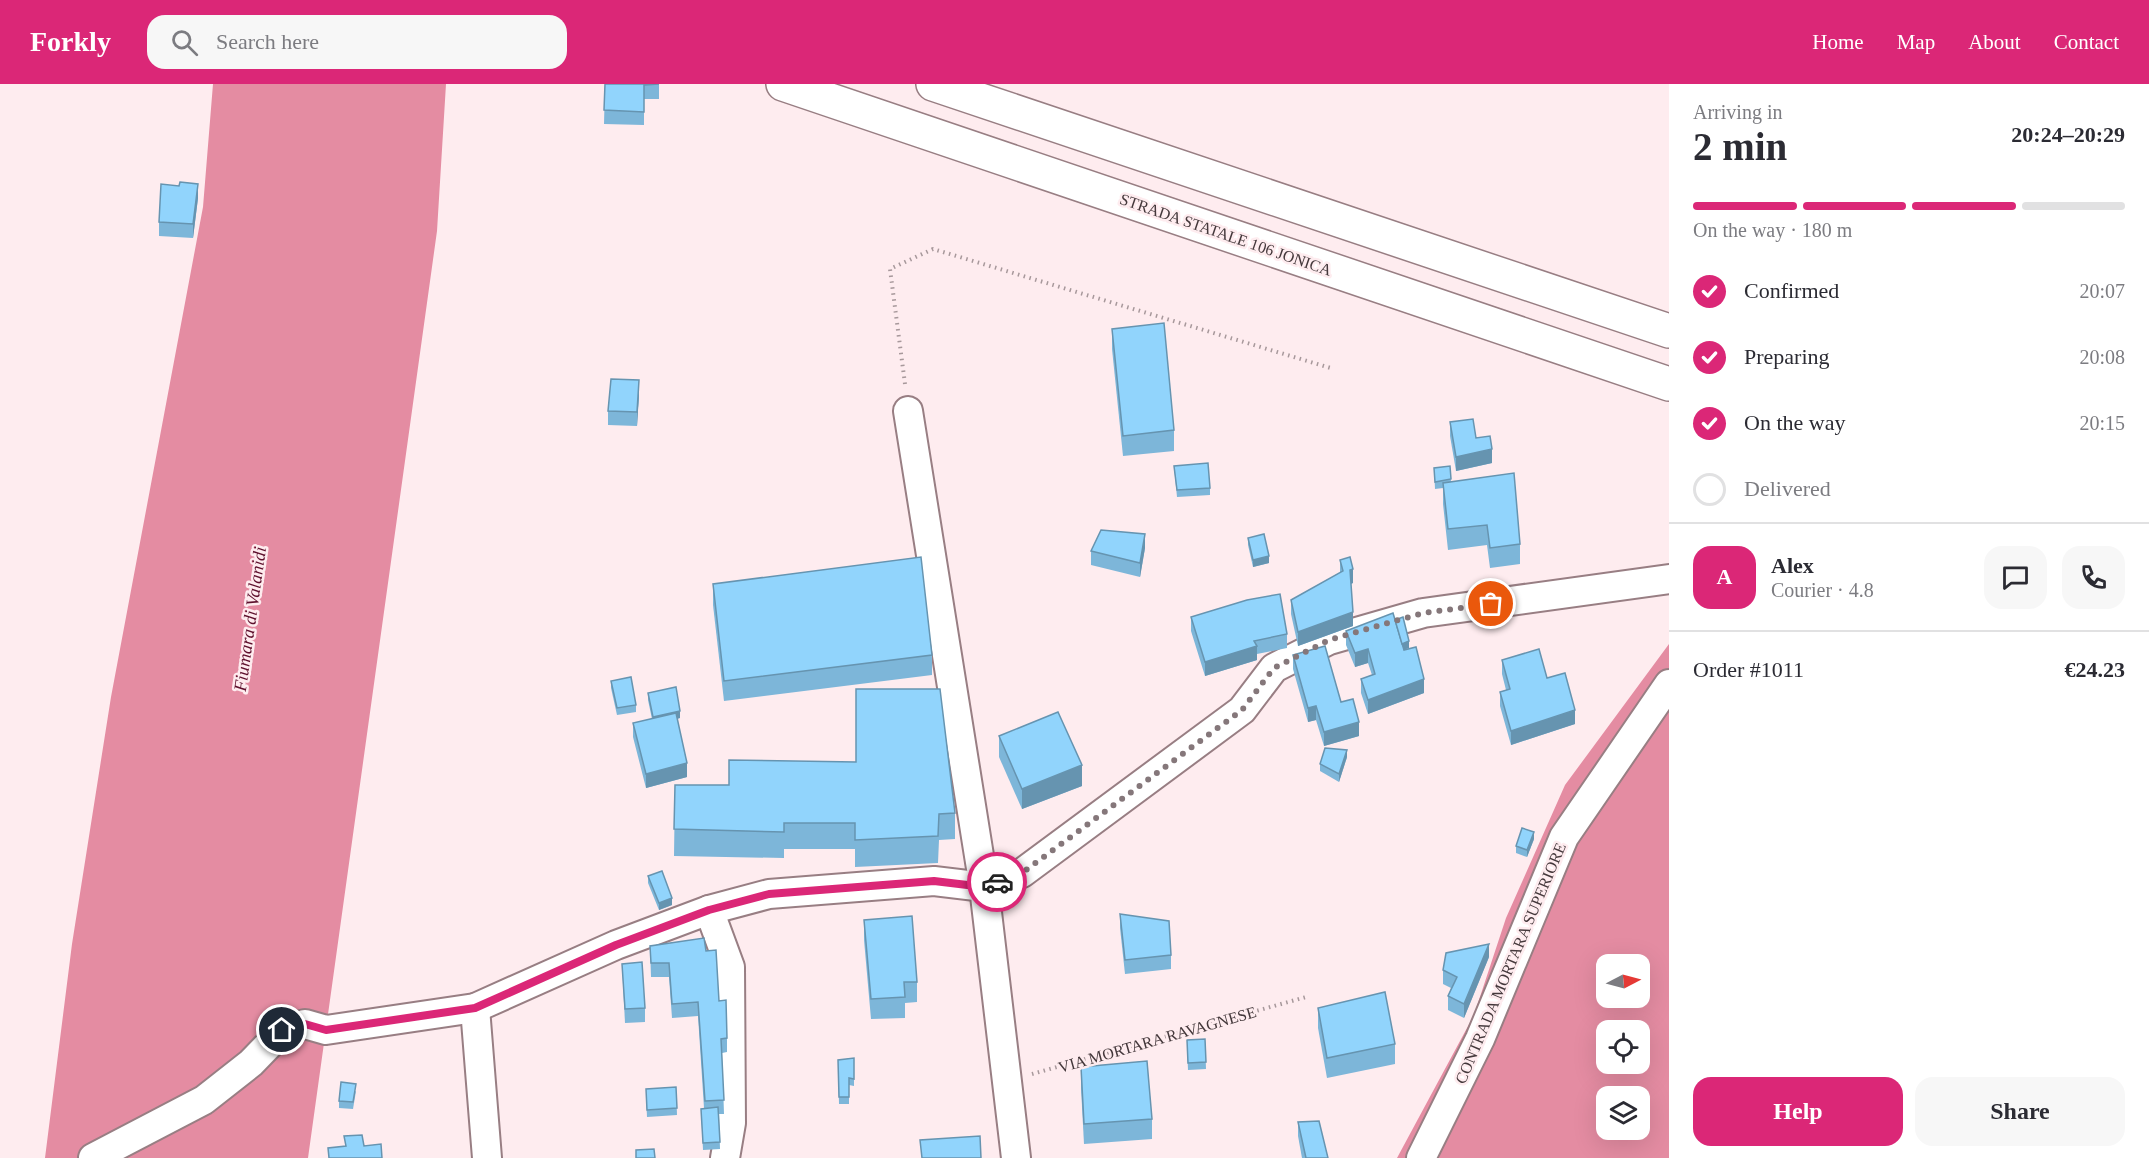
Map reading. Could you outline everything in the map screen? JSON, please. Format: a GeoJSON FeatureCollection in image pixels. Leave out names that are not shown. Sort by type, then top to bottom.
{"type":"FeatureCollection","features":[{"type":"Feature","properties":{"kind":"highway","name":"STRADA STATALE 106 JONICA"},"geometry":{"type":"LineString","coordinates":[[783,84],[1669,384]]}},
{"type":"Feature","properties":{"kind":"highway"},"geometry":{"type":"LineString","coordinates":[[933,84],[1669,331]]}},
{"type":"Feature","properties":{"kind":"street"},"geometry":{"type":"LineString","coordinates":[[908,411],[984,887],[1016,1158]]}},
{"type":"Feature","properties":{"kind":"street"},"geometry":{"type":"LineString","coordinates":[[93,1158],[204,1100],[251,1063],[282,1030],[305,1024],[326,1030],[475,1008],[616,945],[709,910],[769,894],[934,881],[984,887],[1022,873],[1242,710],[1274,668],[1329,640],[1423,613],[1669,579]]}},
{"type":"Feature","properties":{"kind":"street","name":"CONTRADA MORTARA SUPERIORE"},"geometry":{"type":"LineString","coordinates":[[1421,1158],[1480,1040],[1564,837],[1669,684]]}},
{"type":"Feature","properties":{"kind":"street"},"geometry":{"type":"LineString","coordinates":[[709,910],[730,967],[732,1123],[725,1158]]}},
{"type":"Feature","properties":{"kind":"street"},"geometry":{"type":"LineString","coordinates":[[475,1008],[487,1158]]}},
{"type":"Feature","properties":{"kind":"path"},"geometry":{"type":"LineString","coordinates":[[908,411],[890,268],[933,249],[1334,369]]}},
{"type":"Feature","properties":{"kind":"path","name":"VIA MORTARA RAVAGNESE"},"geometry":{"type":"LineString","coordinates":[[1007,1081],[1306,997]]}},
{"type":"Feature","properties":{"kind":"water","name":"Fiumara di Valanidi"},"geometry":{"type":"Polygon","coordinates":[[[213,84],[446,84],[437,231],[308,1158],[45,1158],[72,944],[111,697],[203,207],[213,84]]]}},
{"type":"Feature","properties":{"kind":"water"},"geometry":{"type":"Polygon","coordinates":[[[1669,644],[1669,1158],[1397,1158],[1474,1015],[1506,918],[1565,785],[1669,644]]]}},
{"type":"Feature","properties":{"kind":"building"},"geometry":{"type":"Polygon","coordinates":[[[605,84],[659,84],[644,85],[644,112],[604,110],[605,84]]]}},
{"type":"Feature","properties":{"kind":"building"},"geometry":{"type":"Polygon","coordinates":[[[180,182],[198,184],[193,224],[159,222],[161,184],[179,186],[180,182]]]}},
{"type":"Feature","properties":{"kind":"building"},"geometry":{"type":"Polygon","coordinates":[[[1164,323],[1174,430],[1123,436],[1112,329],[1164,323]]]}},
{"type":"Feature","properties":{"kind":"building"},"geometry":{"type":"Polygon","coordinates":[[[611,379],[639,380],[637,412],[608,411],[611,379]]]}},
{"type":"Feature","properties":{"kind":"building"},"geometry":{"type":"Polygon","coordinates":[[[1473,419],[1476,438],[1490,436],[1492,449],[1456,457],[1450,422],[1473,419]]]}},
{"type":"Feature","properties":{"kind":"building"},"geometry":{"type":"Polygon","coordinates":[[[1208,463],[1210,488],[1177,490],[1174,466],[1208,463]]]}},
{"type":"Feature","properties":{"kind":"building"},"geometry":{"type":"Polygon","coordinates":[[[1450,466],[1451,479],[1435,482],[1434,468],[1450,466]]]}},
{"type":"Feature","properties":{"kind":"building"},"geometry":{"type":"Polygon","coordinates":[[[1514,473],[1520,544],[1490,548],[1487,525],[1448,529],[1443,483],[1514,473]]]}},
{"type":"Feature","properties":{"kind":"building"},"geometry":{"type":"Polygon","coordinates":[[[1101,530],[1145,534],[1140,563],[1091,551],[1101,530]]]}},
{"type":"Feature","properties":{"kind":"building"},"geometry":{"type":"Polygon","coordinates":[[[1264,534],[1269,556],[1253,560],[1248,538],[1264,534]]]}},
{"type":"Feature","properties":{"kind":"building"},"geometry":{"type":"Polygon","coordinates":[[[921,557],[932,655],[724,681],[713,584],[921,557]]]}},
{"type":"Feature","properties":{"kind":"building"},"geometry":{"type":"Polygon","coordinates":[[[1350,557],[1353,569],[1350,570],[1353,612],[1298,632],[1291,600],[1343,571],[1340,560],[1350,557]]]}},
{"type":"Feature","properties":{"kind":"building"},"geometry":{"type":"Polygon","coordinates":[[[1280,594],[1287,634],[1254,641],[1257,646],[1205,662],[1191,617],[1247,600],[1280,594]]]}},
{"type":"Feature","properties":{"kind":"building"},"geometry":{"type":"Polygon","coordinates":[[[1393,613],[1404,650],[1416,647],[1424,679],[1368,700],[1361,679],[1375,674],[1368,649],[1355,653],[1346,631],[1393,613]]]}},
{"type":"Feature","properties":{"kind":"building"},"geometry":{"type":"Polygon","coordinates":[[[1403,617],[1409,641],[1402,644],[1395,620],[1403,617]]]}},
{"type":"Feature","properties":{"kind":"building"},"geometry":{"type":"Polygon","coordinates":[[[1325,646],[1341,702],[1353,699],[1359,722],[1324,732],[1316,706],[1308,708],[1293,655],[1325,646]]]}},
{"type":"Feature","properties":{"kind":"building"},"geometry":{"type":"Polygon","coordinates":[[[1539,649],[1547,678],[1565,673],[1575,710],[1511,731],[1500,692],[1510,689],[1502,660],[1539,649]]]}},
{"type":"Feature","properties":{"kind":"building"},"geometry":{"type":"Polygon","coordinates":[[[631,677],[636,705],[617,708],[611,681],[631,677]]]}},
{"type":"Feature","properties":{"kind":"building"},"geometry":{"type":"Polygon","coordinates":[[[676,687],[680,711],[653,717],[648,693],[676,687]]]}},
{"type":"Feature","properties":{"kind":"building"},"geometry":{"type":"Polygon","coordinates":[[[856,689],[940,689],[955,813],[939,814],[938,836],[855,840],[855,823],[784,823],[784,832],[674,829],[675,785],[729,785],[729,760],[856,762],[856,689]]]}},
{"type":"Feature","properties":{"kind":"building"},"geometry":{"type":"Polygon","coordinates":[[[1058,712],[1082,765],[1022,789],[999,736],[1058,712]]]}},
{"type":"Feature","properties":{"kind":"building"},"geometry":{"type":"Polygon","coordinates":[[[676,713],[687,763],[646,774],[633,723],[676,713]]]}},
{"type":"Feature","properties":{"kind":"building"},"geometry":{"type":"Polygon","coordinates":[[[1325,748],[1347,750],[1339,774],[1320,764],[1325,748]]]}},
{"type":"Feature","properties":{"kind":"building"},"geometry":{"type":"Polygon","coordinates":[[[1522,828],[1534,832],[1527,850],[1516,846],[1522,828]]]}},
{"type":"Feature","properties":{"kind":"building"},"geometry":{"type":"Polygon","coordinates":[[[662,871],[672,898],[659,903],[648,876],[662,871]]]}},
{"type":"Feature","properties":{"kind":"building"},"geometry":{"type":"Polygon","coordinates":[[[1120,914],[1169,921],[1171,955],[1125,960],[1120,914]]]}},
{"type":"Feature","properties":{"kind":"building"},"geometry":{"type":"Polygon","coordinates":[[[912,916],[917,982],[904,982],[905,997],[871,999],[864,920],[912,916]]]}},
{"type":"Feature","properties":{"kind":"building"},"geometry":{"type":"Polygon","coordinates":[[[704,938],[706,951],[716,950],[719,1001],[726,1000],[727,1038],[721,1039],[724,1100],[705,1101],[698,1002],[672,1004],[669,963],[651,963],[650,946],[704,938]]]}},
{"type":"Feature","properties":{"kind":"building"},"geometry":{"type":"Polygon","coordinates":[[[1489,944],[1464,1004],[1448,996],[1457,977],[1443,970],[1446,953],[1489,944]]]}},
{"type":"Feature","properties":{"kind":"building"},"geometry":{"type":"Polygon","coordinates":[[[642,962],[645,1008],[625,1009],[622,964],[642,962]]]}},
{"type":"Feature","properties":{"kind":"building"},"geometry":{"type":"Polygon","coordinates":[[[1385,992],[1395,1044],[1327,1058],[1318,1008],[1385,992]]]}},
{"type":"Feature","properties":{"kind":"building"},"geometry":{"type":"Polygon","coordinates":[[[1205,1039],[1206,1062],[1188,1063],[1187,1040],[1205,1039]]]}},
{"type":"Feature","properties":{"kind":"building"},"geometry":{"type":"Polygon","coordinates":[[[854,1058],[854,1079],[849,1078],[849,1097],[839,1097],[838,1060],[854,1058]]]}},
{"type":"Feature","properties":{"kind":"building"},"geometry":{"type":"Polygon","coordinates":[[[1147,1061],[1152,1119],[1084,1124],[1081,1067],[1147,1061]]]}},
{"type":"Feature","properties":{"kind":"building"},"geometry":{"type":"Polygon","coordinates":[[[341,1082],[356,1084],[353,1102],[339,1101],[341,1082]]]}},
{"type":"Feature","properties":{"kind":"building"},"geometry":{"type":"Polygon","coordinates":[[[676,1087],[677,1108],[647,1110],[646,1089],[676,1087]]]}},
{"type":"Feature","properties":{"kind":"building"},"geometry":{"type":"Polygon","coordinates":[[[718,1107],[720,1142],[703,1143],[701,1109],[718,1107]]]}},
{"type":"Feature","properties":{"kind":"building"},"geometry":{"type":"Polygon","coordinates":[[[1319,1121],[1328,1158],[1306,1158],[1298,1122],[1319,1121]]]}},
{"type":"Feature","properties":{"kind":"building"},"geometry":{"type":"Polygon","coordinates":[[[362,1135],[364,1146],[381,1144],[382,1158],[329,1158],[328,1148],[346,1146],[344,1136],[362,1135]]]}},
{"type":"Feature","properties":{"kind":"building"},"geometry":{"type":"Polygon","coordinates":[[[980,1136],[981,1158],[922,1158],[920,1140],[980,1136]]]}},
{"type":"Feature","properties":{"kind":"building"},"geometry":{"type":"Polygon","coordinates":[[[654,1149],[655,1158],[636,1158],[636,1150],[654,1149]]]}},
{"type":"Feature","properties":{"kind":"way so far"},"geometry":{"type":"LineString","coordinates":[[997,882],[1022,873],[1242,710],[1274,668],[1329,640],[1423,613],[1491,604]]}},
{"type":"Feature","properties":{"kind":"route"},"geometry":{"type":"LineString","coordinates":[[282,1030],[305,1024],[326,1030],[475,1008],[616,945],[709,910],[769,894],[934,881],[984,887],[997,882]]}}]}
